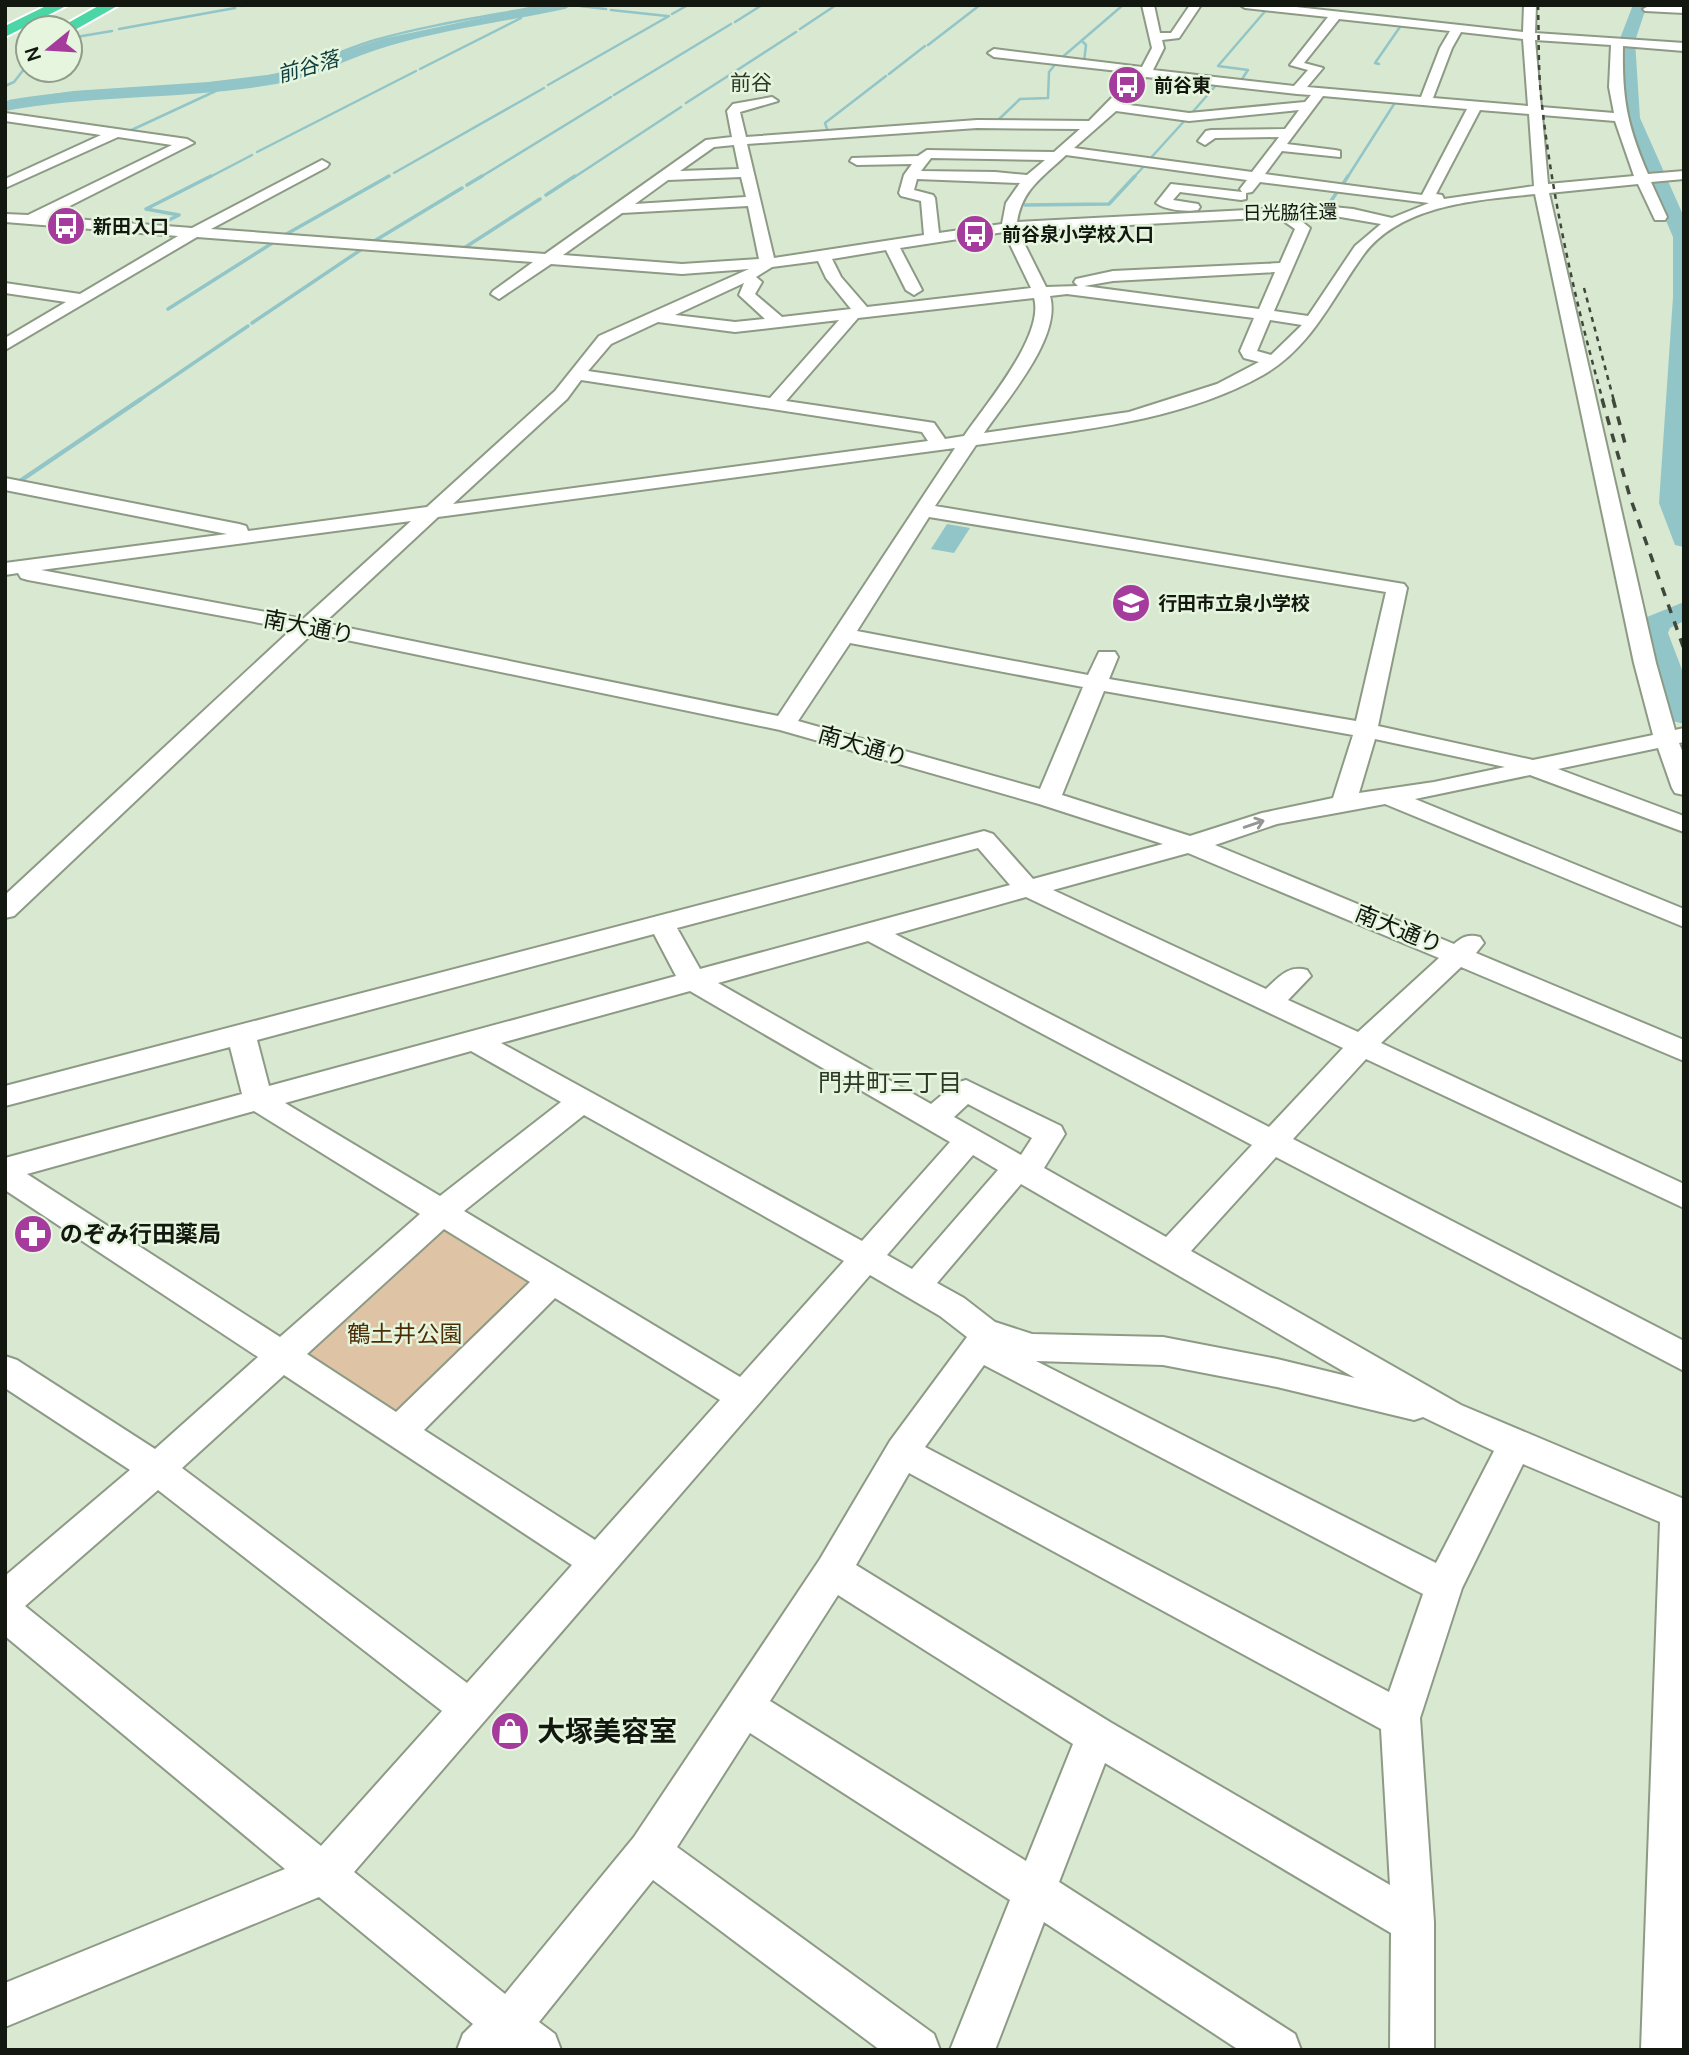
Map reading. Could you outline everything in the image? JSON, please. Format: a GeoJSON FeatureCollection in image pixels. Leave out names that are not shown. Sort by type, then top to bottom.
{"type":"FeatureCollection","features":[{"type":"Feature","properties":{"kind":"highway"},"geometry":{"type":"LineString","coordinates":[[5,32],[61,5]]}},
{"type":"Feature","properties":{"kind":"highway"},"geometry":{"type":"LineString","coordinates":[[84,19],[112,5]]}},
{"type":"Feature","properties":{"kind":"street"},"geometry":{"type":"LineString","coordinates":[[788,719],[923,510],[1033,347],[1043,325],[1045,306],[1009,227],[1013,203],[1030,180],[1094,125],[1146,72],[1156,56],[1156,37],[1148,5]]}},
{"type":"Feature","properties":{"kind":"street"},"geometry":{"type":"LineString","coordinates":[[1156,37],[1176,35],[1196,5]]}},
{"type":"Feature","properties":{"kind":"street"},"geometry":{"type":"LineString","coordinates":[[1245,5],[1529,36],[1638,46],[1684,47]]}},
{"type":"Feature","properties":{"kind":"street"},"geometry":{"type":"LineString","coordinates":[[1530,5],[1529,36],[1541,190],[1615,533],[1675,737],[1684,788]]}},
{"type":"Feature","properties":{"kind":"street"},"geometry":{"type":"LineString","coordinates":[[1648,9],[1684,10]]}},
{"type":"Feature","properties":{"kind":"street"},"geometry":{"type":"LineString","coordinates":[[1297,90],[1317,68],[1296,65],[1336,15]]}},
{"type":"Feature","properties":{"kind":"street"},"geometry":{"type":"LineString","coordinates":[[1472,29],[1479,17]]}},
{"type":"Feature","properties":{"kind":"street"},"geometry":{"type":"LineString","coordinates":[[1426,101],[1446,48],[1458,28]]}},
{"type":"Feature","properties":{"kind":"street"},"geometry":{"type":"LineString","coordinates":[[1619,44],[1616,90],[1621,118],[1660,216]]}},
{"type":"Feature","properties":{"kind":"street"},"geometry":{"type":"LineString","coordinates":[[994,53],[1297,90],[1621,118]]}},
{"type":"Feature","properties":{"kind":"street"},"geometry":{"type":"LineString","coordinates":[[1228,213],[1256,177],[1263,159],[1279,147],[1319,92]]}},
{"type":"Feature","properties":{"kind":"street"},"geometry":{"type":"LineString","coordinates":[[5,910],[312,622],[561,395],[605,340],[743,278],[768,263],[733,111],[738,107],[772,101]]}},
{"type":"Feature","properties":{"kind":"street"},"geometry":{"type":"LineString","coordinates":[[1113,107],[1189,117],[1311,105]]}},
{"type":"Feature","properties":{"kind":"street"},"geometry":{"type":"LineString","coordinates":[[1427,198],[1475,106]]}},
{"type":"Feature","properties":{"kind":"street"},"geometry":{"type":"LineString","coordinates":[[5,117],[187,143],[5,233]]}},
{"type":"Feature","properties":{"kind":"street"},"geometry":{"type":"LineString","coordinates":[[499,294],[711,143],[918,123],[1094,125]]}},
{"type":"Feature","properties":{"kind":"street"},"geometry":{"type":"LineString","coordinates":[[1203,148],[1211,134],[1289,133]]}},
{"type":"Feature","properties":{"kind":"street"},"geometry":{"type":"LineString","coordinates":[[5,184],[121,134]]}},
{"type":"Feature","properties":{"kind":"street"},"geometry":{"type":"LineString","coordinates":[[1279,147],[1335,154]]}},
{"type":"Feature","properties":{"kind":"street"},"geometry":{"type":"LineString","coordinates":[[932,238],[928,198],[906,193],[911,176],[927,154],[936,153],[1061,154],[1450,202]]}},
{"type":"Feature","properties":{"kind":"street"},"geometry":{"type":"LineString","coordinates":[[857,161],[923,160]]}},
{"type":"Feature","properties":{"kind":"street"},"geometry":{"type":"LineString","coordinates":[[5,345],[193,233],[323,164]]}},
{"type":"Feature","properties":{"kind":"street"},"geometry":{"type":"LineString","coordinates":[[664,176],[747,173]]}},
{"type":"Feature","properties":{"kind":"street"},"geometry":{"type":"LineString","coordinates":[[911,176],[995,176],[1030,180]]}},
{"type":"Feature","properties":{"kind":"street"},"geometry":{"type":"LineString","coordinates":[[5,569],[1132,417],[1223,388],[1273,361],[1295,344],[1371,236],[1413,212],[1450,202],[1674,176]]}},
{"type":"Feature","properties":{"kind":"street"},"geometry":{"type":"LineString","coordinates":[[1201,215],[1195,207],[1163,203],[1176,187],[1241,196]]}},
{"type":"Feature","properties":{"kind":"street"},"geometry":{"type":"LineString","coordinates":[[617,209],[754,201]]}},
{"type":"Feature","properties":{"kind":"street"},"geometry":{"type":"LineString","coordinates":[[1273,361],[1248,351],[1303,228],[1279,211]]}},
{"type":"Feature","properties":{"kind":"street","name":"日光脇往還"},"geometry":{"type":"LineString","coordinates":[[5,218],[682,270],[768,263],[1009,227],[1279,211],[1346,211],[1392,222]]}},
{"type":"Feature","properties":{"kind":"street"},"geometry":{"type":"LineString","coordinates":[[890,244],[914,290]]}},
{"type":"Feature","properties":{"kind":"street"},"geometry":{"type":"LineString","coordinates":[[823,255],[834,278],[858,313]]}},
{"type":"Feature","properties":{"kind":"street"},"geometry":{"type":"LineString","coordinates":[[1067,289],[1087,280],[1113,276],[1287,267]]}},
{"type":"Feature","properties":{"kind":"street"},"geometry":{"type":"LineString","coordinates":[[743,278],[754,282],[747,295],[780,323]]}},
{"type":"Feature","properties":{"kind":"street"},"geometry":{"type":"LineString","coordinates":[[5,288],[82,299]]}},
{"type":"Feature","properties":{"kind":"street"},"geometry":{"type":"LineString","coordinates":[[655,317],[735,327],[1067,289],[1312,321]]}},
{"type":"Feature","properties":{"kind":"street"},"geometry":{"type":"LineString","coordinates":[[774,404],[858,313]]}},
{"type":"Feature","properties":{"kind":"street"},"geometry":{"type":"LineString","coordinates":[[579,375],[928,427],[940,445]]}},
{"type":"Feature","properties":{"kind":"street"},"geometry":{"type":"LineString","coordinates":[[10,488],[238,530],[249,536]]}},
{"type":"Feature","properties":{"kind":"street"},"geometry":{"type":"LineString","coordinates":[[923,510],[1397,588],[1366,730],[1344,803]]}},
{"type":"Feature","properties":{"kind":"street"},"geometry":{"type":"LineString","coordinates":[[137,583],[130,568],[135,560],[162,548]]}},
{"type":"Feature","properties":{"kind":"street","name":"南大通り"},"geometry":{"type":"LineString","coordinates":[[5,558],[788,719],[1050,793],[1199,842],[1684,1037]]}},
{"type":"Feature","properties":{"kind":"street","name":"南大通り"},"geometry":{"type":"LineString","coordinates":[[5,569],[312,622]]}},
{"type":"Feature","properties":{"kind":"street"},"geometry":{"type":"LineString","coordinates":[[844,635],[1096,683],[1366,730],[1531,766],[1684,825]]}},
{"type":"Feature","properties":{"kind":"street"},"geometry":{"type":"LineString","coordinates":[[1050,793],[1107,657]]}},
{"type":"Feature","properties":{"kind":"street"},"geometry":{"type":"LineString","coordinates":[[5,1169],[1199,842],[1271,818],[1389,797],[1675,737]]}},
{"type":"Feature","properties":{"kind":"street"},"geometry":{"type":"LineString","coordinates":[[1389,797],[1684,919]]}},
{"type":"Feature","properties":{"kind":"street"},"geometry":{"type":"LineString","coordinates":[[5,1096],[984,839],[1027,888],[1684,1197]]}},
{"type":"Feature","properties":{"kind":"street"},"geometry":{"type":"LineString","coordinates":[[662,924],[692,980],[1449,1415],[1514,1446],[1622,1488],[1681,1515],[1665,2049]]}},
{"type":"Feature","properties":{"kind":"street"},"geometry":{"type":"LineString","coordinates":[[869,931],[1684,1357]]}},
{"type":"Feature","properties":{"kind":"street"},"geometry":{"type":"LineString","coordinates":[[1169,1254],[1363,1044],[1465,948]]}},
{"type":"Feature","properties":{"kind":"street","name":"南大通り"},"geometry":{"type":"LineString","coordinates":[[1465,948],[1684,1051]]}},
{"type":"Feature","properties":{"kind":"street"},"geometry":{"type":"LineString","coordinates":[[1269,1002],[1297,976]]}},
{"type":"Feature","properties":{"kind":"street"},"geometry":{"type":"LineString","coordinates":[[241,1034],[258,1100],[744,1396]]}},
{"type":"Feature","properties":{"kind":"street"},"geometry":{"type":"LineString","coordinates":[[473,1040],[952,1307],[982,1340],[1444,1586]]}},
{"type":"Feature","properties":{"kind":"street"},"geometry":{"type":"LineString","coordinates":[[916,1286],[1022,1169],[1050,1134],[965,1090],[933,1118]]}},
{"type":"Feature","properties":{"kind":"street"},"geometry":{"type":"LineString","coordinates":[[5,1600],[157,1469],[442,1212],[582,1101]]}},
{"type":"Feature","properties":{"kind":"street"},"geometry":{"type":"LineString","coordinates":[[5,2005],[324,1874],[970,1139]]}},
{"type":"Feature","properties":{"kind":"street"},"geometry":{"type":"LineString","coordinates":[[5,1175],[598,1562]]}},
{"type":"Feature","properties":{"kind":"street"},"geometry":{"type":"LineString","coordinates":[[398,1432],[554,1280]]}},
{"type":"Feature","properties":{"kind":"street"},"geometry":{"type":"LineString","coordinates":[[982,1340],[1032,1347],[1163,1351],[1277,1373],[1449,1415]]}},
{"type":"Feature","properties":{"kind":"street"},"geometry":{"type":"LineString","coordinates":[[5,1613],[324,1874],[508,2041],[649,1852],[833,1571],[902,1452],[982,1340]]}},
{"type":"Feature","properties":{"kind":"street"},"geometry":{"type":"LineString","coordinates":[[5,1370],[157,1469],[470,1709]]}},
{"type":"Feature","properties":{"kind":"street"},"geometry":{"type":"LineString","coordinates":[[1412,2050],[1413,1922],[1400,1718],[1444,1586],[1514,1446]]}},
{"type":"Feature","properties":{"kind":"street"},"geometry":{"type":"LineString","coordinates":[[902,1452],[1400,1718]]}},
{"type":"Feature","properties":{"kind":"street"},"geometry":{"type":"LineString","coordinates":[[833,1571],[1097,1736],[1413,1922]]}},
{"type":"Feature","properties":{"kind":"street"},"geometry":{"type":"LineString","coordinates":[[743,1706],[1279,2050]]}},
{"type":"Feature","properties":{"kind":"street"},"geometry":{"type":"LineString","coordinates":[[972,2050],[1097,1736]]}},
{"type":"Feature","properties":{"kind":"street"},"geometry":{"type":"LineString","coordinates":[[649,1852],[918,2050]]}},
{"type":"Feature","properties":{"kind":"green space","name":"鶴土井公園"},"geometry":{"type":"Polygon","coordinates":[[[440,1224],[541,1284],[398,1422],[295,1353],[440,1224]]]}},
{"type":"Feature","properties":{"kind":"water"},"geometry":{"type":"Polygon","coordinates":[[[947,524],[970,528],[954,553],[931,549],[947,524]]]}},
{"type":"Feature","properties":{"kind":"waterway"},"geometry":{"type":"LineString","coordinates":[[242,6],[247,5]]}},
{"type":"Feature","properties":{"kind":"waterway"},"geometry":{"type":"LineString","coordinates":[[10,101],[264,77],[396,34],[547,5]]}},
{"type":"Feature","properties":{"kind":"waterway","name":"前谷落"},"geometry":{"type":"LineString","coordinates":[[5,106],[73,96],[208,87],[276,79],[305,72],[373,46],[409,36],[565,5]]}},
{"type":"Feature","properties":{"kind":"waterway"},"geometry":{"type":"LineString","coordinates":[[672,14],[688,5]]}},
{"type":"Feature","properties":{"kind":"waterway"},"geometry":{"type":"LineString","coordinates":[[735,22],[762,5]]}},
{"type":"Feature","properties":{"kind":"waterway"},"geometry":{"type":"LineString","coordinates":[[800,29],[836,5]]}},
{"type":"Feature","properties":{"kind":"waterway"},"geometry":{"type":"LineString","coordinates":[[928,45],[980,5]]}},
{"type":"Feature","properties":{"kind":"waterway"},"geometry":{"type":"LineString","coordinates":[[1059,60],[1123,5]]}},
{"type":"Feature","properties":{"kind":"waterway"},"geometry":{"type":"LineString","coordinates":[[1640,5],[1627,41],[1631,118],[1683,237],[1683,297],[1672,503],[1684,539]]}},
{"type":"Feature","properties":{"kind":"waterway"},"geometry":{"type":"LineString","coordinates":[[580,6],[606,9]]}},
{"type":"Feature","properties":{"kind":"waterway"},"geometry":{"type":"LineString","coordinates":[[119,29],[235,8]]}},
{"type":"Feature","properties":{"kind":"waterway"},"geometry":{"type":"LineString","coordinates":[[1240,82],[1248,70],[1218,66],[1267,9]]}},
{"type":"Feature","properties":{"kind":"waterway"},"geometry":{"type":"LineString","coordinates":[[611,10],[667,16]]}},
{"type":"Feature","properties":{"kind":"waterway"},"geometry":{"type":"LineString","coordinates":[[548,85],[669,16]]}},
{"type":"Feature","properties":{"kind":"waterway"},"geometry":{"type":"LineString","coordinates":[[420,69],[521,18]]}},
{"type":"Feature","properties":{"kind":"waterway"},"geometry":{"type":"LineString","coordinates":[[614,95],[731,24]]}},
{"type":"Feature","properties":{"kind":"waterway"},"geometry":{"type":"LineString","coordinates":[[1379,64],[1375,63],[1402,24]]}},
{"type":"Feature","properties":{"kind":"waterway"},"geometry":{"type":"LineString","coordinates":[[84,36],[112,31]]}},
{"type":"Feature","properties":{"kind":"waterway"},"geometry":{"type":"LineString","coordinates":[[686,103],[796,32]]}},
{"type":"Feature","properties":{"kind":"waterway"},"geometry":{"type":"LineString","coordinates":[[1083,42],[1086,45],[1084,62]]}},
{"type":"Feature","properties":{"kind":"waterway"},"geometry":{"type":"LineString","coordinates":[[889,74],[925,46]]}},
{"type":"Feature","properties":{"kind":"waterway"},"geometry":{"type":"LineString","coordinates":[[996,122],[1020,99],[1048,98],[1049,72],[1057,62],[1062,63]]}},
{"type":"Feature","properties":{"kind":"waterway"},"geometry":{"type":"LineString","coordinates":[[257,152],[416,71]]}},
{"type":"Feature","properties":{"kind":"waterway"},"geometry":{"type":"LineString","coordinates":[[828,132],[825,123],[886,76]]}},
{"type":"Feature","properties":{"kind":"waterway"},"geometry":{"type":"LineString","coordinates":[[5,86],[14,82]]}},
{"type":"Feature","properties":{"kind":"waterway"},"geometry":{"type":"LineString","coordinates":[[1190,115],[1218,83]]}},
{"type":"Feature","properties":{"kind":"waterway"},"geometry":{"type":"LineString","coordinates":[[394,173],[544,88]]}},
{"type":"Feature","properties":{"kind":"waterway"},"geometry":{"type":"LineString","coordinates":[[28,178],[220,89]]}},
{"type":"Feature","properties":{"kind":"waterway"},"geometry":{"type":"LineString","coordinates":[[479,178],[611,97]]}},
{"type":"Feature","properties":{"kind":"waterway"},"geometry":{"type":"LineString","coordinates":[[1347,178],[1396,101]]}},
{"type":"Feature","properties":{"kind":"waterway"},"geometry":{"type":"LineString","coordinates":[[573,178],[681,107]]}},
{"type":"Feature","properties":{"kind":"waterway"},"geometry":{"type":"LineString","coordinates":[[1148,161],[1187,118]]}},
{"type":"Feature","properties":{"kind":"waterway"},"geometry":{"type":"LineString","coordinates":[[208,178],[252,155]]}},
{"type":"Feature","properties":{"kind":"waterway"},"geometry":{"type":"LineString","coordinates":[[1133,178],[1146,164]]}},
{"type":"Feature","properties":{"kind":"waterway"},"geometry":{"type":"LineString","coordinates":[[5,188],[31,176]]}},
{"type":"Feature","properties":{"kind":"waterway"},"geometry":{"type":"LineString","coordinates":[[157,226],[179,215],[146,209],[211,176]]}},
{"type":"Feature","properties":{"kind":"waterway"},"geometry":{"type":"LineString","coordinates":[[283,236],[389,176],[386,178]]}},
{"type":"Feature","properties":{"kind":"waterway"},"geometry":{"type":"LineString","coordinates":[[467,185],[482,176]]}},
{"type":"Feature","properties":{"kind":"waterway"},"geometry":{"type":"LineString","coordinates":[[546,195],[575,176]]}},
{"type":"Feature","properties":{"kind":"waterway"},"geometry":{"type":"LineString","coordinates":[[1025,205],[1109,204],[1135,176]]}},
{"type":"Feature","properties":{"kind":"waterway"},"geometry":{"type":"LineString","coordinates":[[1341,187],[1348,176]]}},
{"type":"Feature","properties":{"kind":"waterway"},"geometry":{"type":"LineString","coordinates":[[371,243],[462,188]]}},
{"type":"Feature","properties":{"kind":"waterway"},"geometry":{"type":"LineString","coordinates":[[1329,204],[1339,189]]}},
{"type":"Feature","properties":{"kind":"waterway"},"geometry":{"type":"LineString","coordinates":[[461,250],[540,199]]}},
{"type":"Feature","properties":{"kind":"waterway"},"geometry":{"type":"LineString","coordinates":[[168,309],[274,242]]}},
{"type":"Feature","properties":{"kind":"waterway"},"geometry":{"type":"LineString","coordinates":[[252,323],[362,249]]}},
{"type":"Feature","properties":{"kind":"waterway"},"geometry":{"type":"LineString","coordinates":[[138,401],[248,326]]}},
{"type":"Feature","properties":{"kind":"waterway"},"geometry":{"type":"LineString","coordinates":[[20,481],[141,399]]}},
{"type":"Feature","properties":{"kind":"waterway"},"geometry":{"type":"LineString","coordinates":[[1684,610],[1657,623],[1654,633],[1684,715]]}},
{"type":"Feature","properties":{"kind":"railway"},"geometry":{"type":"LineString","coordinates":[[1538,5],[1540,85],[1551,173],[1574,288],[1603,401]]}},
{"type":"Feature","properties":{"kind":"railway"},"geometry":{"type":"LineString","coordinates":[[1584,288],[1614,401]]}},
{"type":"Feature","properties":{"kind":"railway"},"geometry":{"type":"LineString","coordinates":[[1602,399],[1630,497],[1684,649]]}},
{"type":"Feature","properties":{"kind":"railway"},"geometry":{"type":"LineString","coordinates":[[1613,399],[1626,447]]}},
{"type":"Feature","properties":{"kind":"place","name":"前谷東"},"geometry":{"type":"Point","coordinates":[1127,85]}},
{"type":"Feature","properties":{"kind":"place","name":"新田入口"},"geometry":{"type":"Point","coordinates":[66,226]}},
{"type":"Feature","properties":{"kind":"place","name":"前谷泉小学校入口"},"geometry":{"type":"Point","coordinates":[975,234]}},
{"type":"Feature","properties":{"kind":"place","name":"行田市立泉小学校"},"geometry":{"type":"Point","coordinates":[1131,603]}},
{"type":"Feature","properties":{"kind":"place","name":"のぞみ行田薬局"},"geometry":{"type":"Point","coordinates":[33,1234]}},
{"type":"Feature","properties":{"kind":"place","name":"大塚美容室"},"geometry":{"type":"Point","coordinates":[510,1731]}},
{"type":"Feature","properties":{"kind":"district","name":"前谷"},"geometry":{"type":"Point","coordinates":[751,83]}},
{"type":"Feature","properties":{"kind":"district","name":"門井町三丁目"},"geometry":{"type":"Point","coordinates":[890,1083]}}]}
